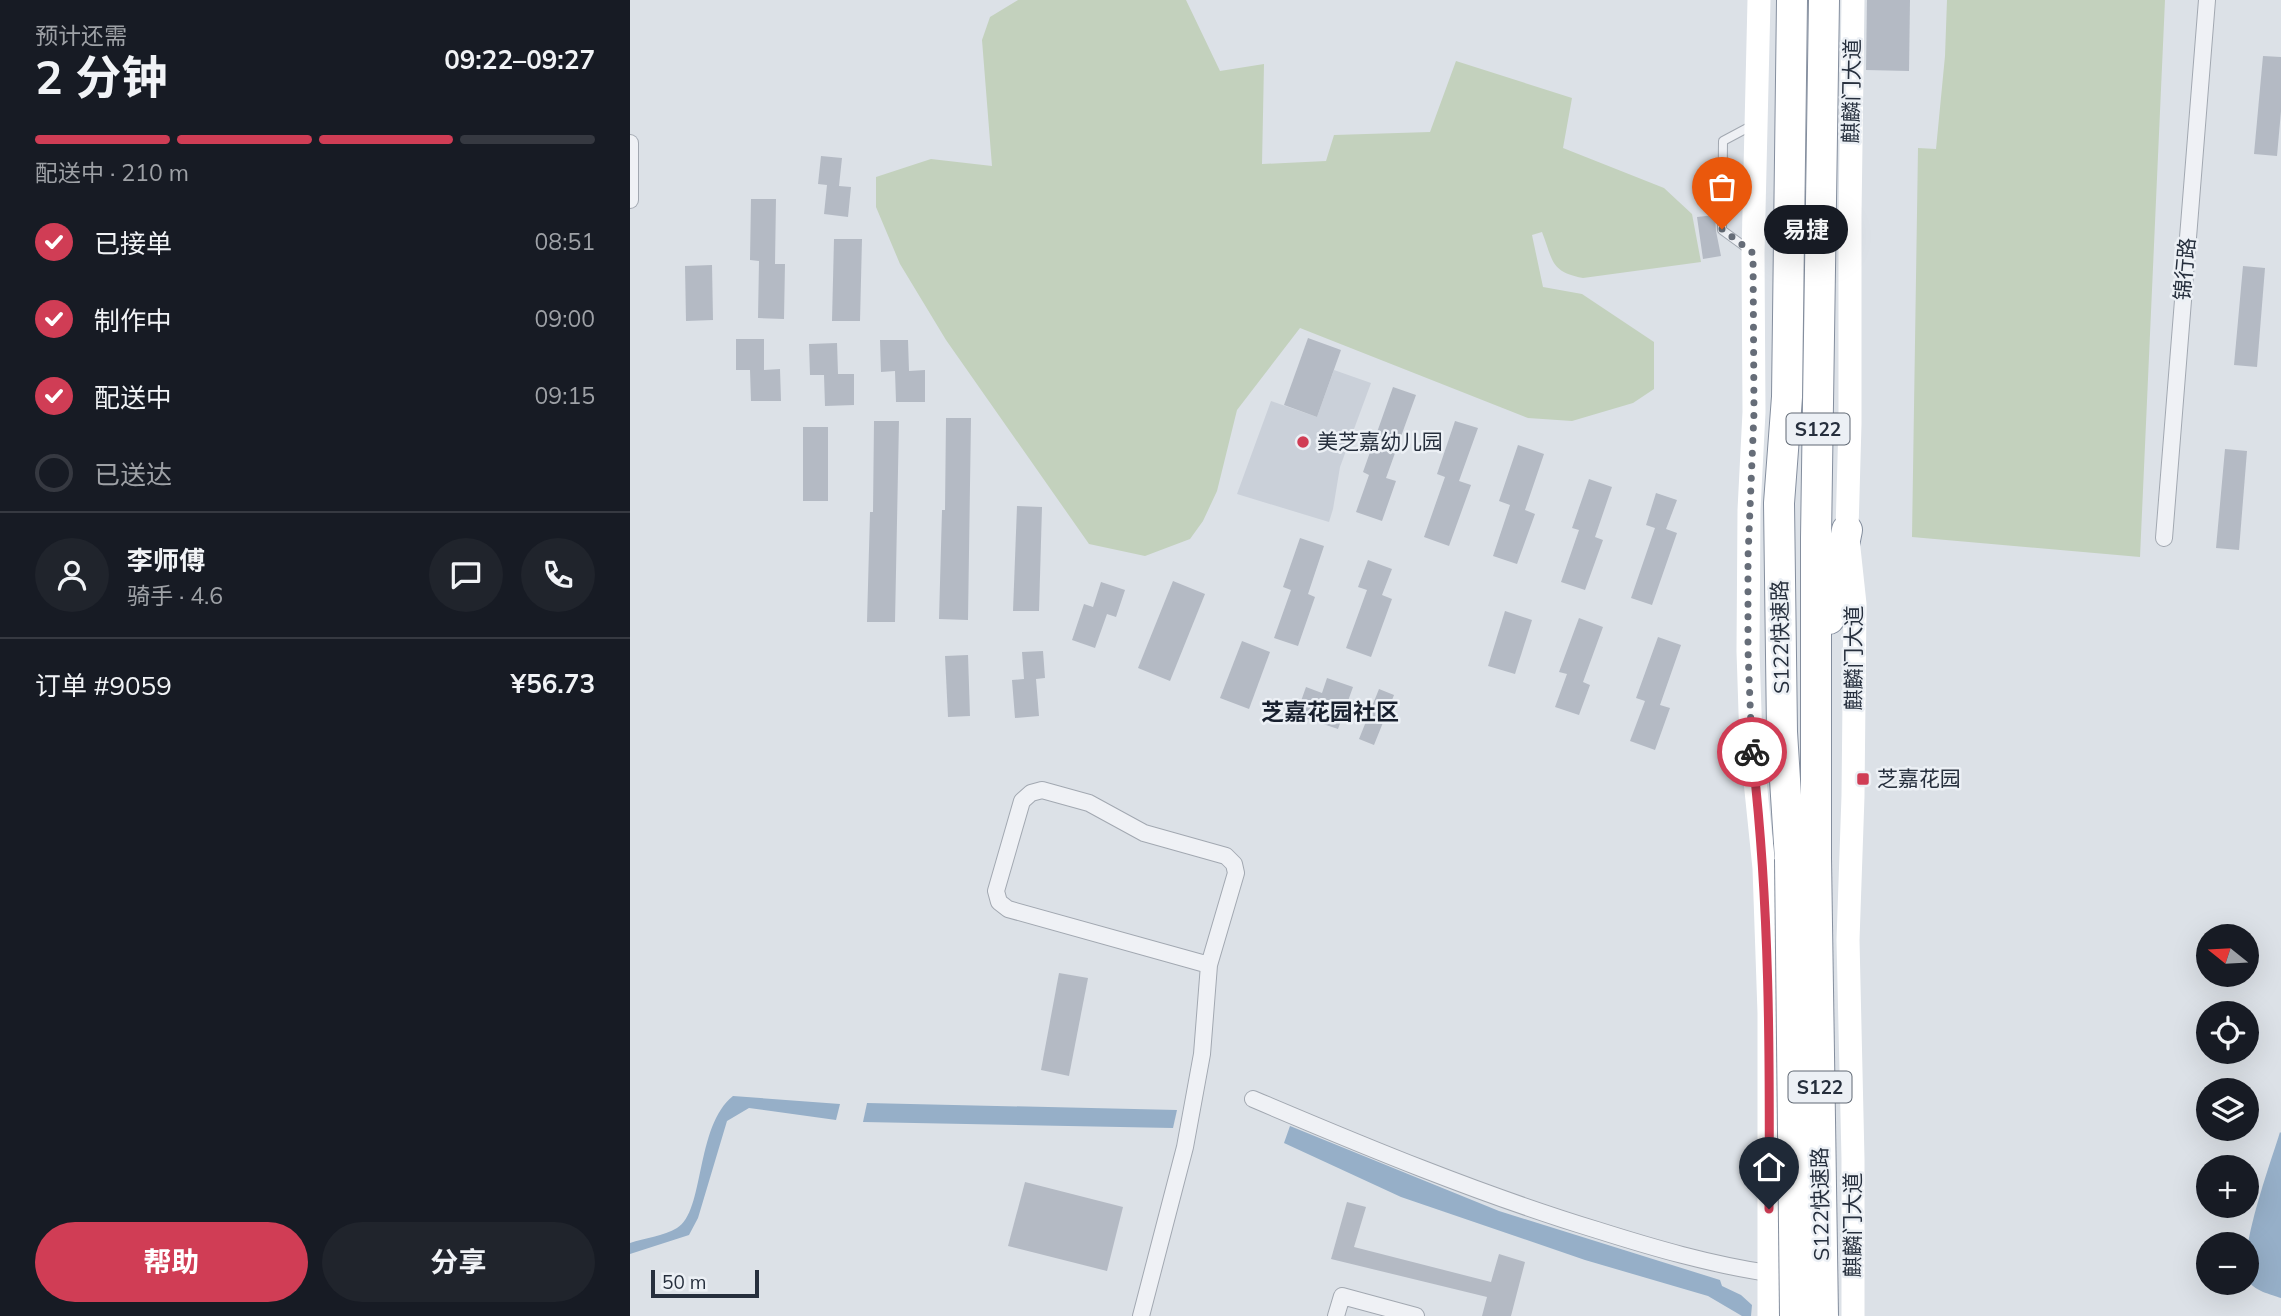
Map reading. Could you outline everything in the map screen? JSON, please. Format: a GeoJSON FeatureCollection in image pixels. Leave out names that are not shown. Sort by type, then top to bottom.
{"type":"FeatureCollection","features":[{"type":"Feature","properties":{"kind":"highway","name":"S122快速路"},"geometry":{"type":"LineString","coordinates":[[1792,0],[1787,397],[1779,503],[1782,733],[1803,859],[1823,1316]]}},
{"type":"Feature","properties":{"kind":"highway","name":"S122快速路"},"geometry":{"type":"LineString","coordinates":[[1795,1316],[1803,859],[1817,674],[1816,538],[1824,0]]}},
{"type":"Feature","properties":{"kind":"highway"},"geometry":{"type":"LineString","coordinates":[[1817,674],[1847,530]]}},
{"type":"Feature","properties":{"kind":"street"},"geometry":{"type":"LineString","coordinates":[[1759,0],[1748,651],[1751,742],[1764,868],[1769,1013],[1769,1316]]}},
{"type":"Feature","properties":{"kind":"street","name":"麒麟门大道"},"geometry":{"type":"LineString","coordinates":[[1853,0],[1847,530],[1855,604],[1848,940],[1853,1316]]}},
{"type":"Feature","properties":{"kind":"street","name":"锦行路"},"geometry":{"type":"LineString","coordinates":[[2164,538],[2207,0]]}},
{"type":"Feature","properties":{"kind":"street"},"geometry":{"type":"LineString","coordinates":[[630,143],[630,200]]}},
{"type":"Feature","properties":{"kind":"street"},"geometry":{"type":"LineString","coordinates":[[1141,1316],[1185,1147],[1202,1054],[1209,965],[1236,873],[1234,864],[1226,856],[1144,833],[1089,803],[1042,790],[1031,793],[1022,801],[996,891],[999,902],[1008,909],[1209,965]]}},
{"type":"Feature","properties":{"kind":"street"},"geometry":{"type":"LineString","coordinates":[[1253,1099],[1393,1158],[1536,1211],[1768,1281]]}},
{"type":"Feature","properties":{"kind":"street"},"geometry":{"type":"LineString","coordinates":[[1769,1113],[1779,1143],[1798,1160],[1807,1163],[1815,1160],[1838,1141],[1852,1112]]}},
{"type":"Feature","properties":{"kind":"street"},"geometry":{"type":"LineString","coordinates":[[1769,1233],[1784,1216],[1808,1206],[1833,1208],[1844,1218],[1853,1233]]}},
{"type":"Feature","properties":{"kind":"street"},"geometry":{"type":"LineString","coordinates":[[1336,1316],[1342,1296],[1416,1316]]}},
{"type":"Feature","properties":{"kind":"lane"},"geometry":{"type":"LineString","coordinates":[[1753,253],[1722,229],[1723,141],[1755,124]]}},
{"type":"Feature","properties":{"kind":"shaded area","name":"美芝嘉幼儿园"},"geometry":{"type":"Polygon","coordinates":[[[1334,370],[1371,383],[1340,467],[1329,522],[1237,494],[1271,401],[1317,417],[1334,370]]]}},
{"type":"Feature","properties":{"kind":"green space"},"geometry":{"type":"Polygon","coordinates":[[[1018,0],[1186,0],[1220,71],[1264,64],[1262,164],[1326,161],[1334,135],[1430,132],[1456,61],[1572,98],[1563,148],[1664,188],[1692,214],[1701,262],[1583,278],[1558,268],[1542,232],[1532,235],[1543,287],[1582,294],[1654,342],[1654,389],[1633,403],[1572,421],[1528,418],[1300,328],[1237,410],[1217,491],[1203,521],[1190,539],[1145,556],[1089,544],[946,340],[900,264],[876,207],[876,177],[931,159],[992,166],[982,40],[990,17],[1018,0]]]}},
{"type":"Feature","properties":{"kind":"green space"},"geometry":{"type":"Polygon","coordinates":[[[1947,0],[2165,0],[2140,557],[1912,537],[1918,148],[1936,149],[1945,56],[1947,0]]]}},
{"type":"Feature","properties":{"kind":"water"},"geometry":{"type":"Polygon","coordinates":[[[733,1096],[840,1104],[836,1120],[749,1108],[727,1121],[698,1218],[689,1235],[630,1254],[630,1243],[672,1231],[686,1219],[712,1127],[733,1096]]]}},
{"type":"Feature","properties":{"kind":"water"},"geometry":{"type":"Polygon","coordinates":[[[867,1103],[1177,1110],[1173,1128],[863,1122],[867,1103]]]}},
{"type":"Feature","properties":{"kind":"water"},"geometry":{"type":"Polygon","coordinates":[[[1290,1126],[1499,1211],[1720,1280],[1722,1286],[1741,1295],[1752,1305],[1751,1316],[1742,1316],[1708,1296],[1585,1260],[1401,1197],[1284,1143],[1290,1126]]]}},
{"type":"Feature","properties":{"kind":"water"},"geometry":{"type":"Polygon","coordinates":[[[2280,1132],[2281,1298],[2259,1290],[2259,1232],[2251,1232],[2254,1218],[2259,1218],[2259,1198],[2280,1132]]]}},
{"type":"Feature","properties":{"kind":"building"},"geometry":{"type":"Polygon","coordinates":[[[1867,0],[1910,0],[1909,71],[1866,70],[1867,0]]]}},
{"type":"Feature","properties":{"kind":"building"},"geometry":{"type":"Polygon","coordinates":[[[2263,56],[2281,57],[2281,111],[2277,156],[2254,154],[2263,56]]]}},
{"type":"Feature","properties":{"kind":"building"},"geometry":{"type":"Polygon","coordinates":[[[821,156],[842,158],[839,186],[851,187],[848,217],[824,214],[827,185],[818,184],[821,156]]]}},
{"type":"Feature","properties":{"kind":"building"},"geometry":{"type":"Polygon","coordinates":[[[751,199],[776,199],[775,264],[785,264],[784,319],[758,318],[759,261],[750,260],[751,199]]]}},
{"type":"Feature","properties":{"kind":"building"},"geometry":{"type":"Polygon","coordinates":[[[1715,215],[1721,256],[1703,259],[1697,217],[1715,215]]]}},
{"type":"Feature","properties":{"kind":"building"},"geometry":{"type":"Polygon","coordinates":[[[834,239],[862,239],[860,321],[832,321],[834,239]]]}},
{"type":"Feature","properties":{"kind":"building"},"geometry":{"type":"Polygon","coordinates":[[[712,265],[713,320],[686,321],[685,266],[712,265]]]}},
{"type":"Feature","properties":{"kind":"building"},"geometry":{"type":"Polygon","coordinates":[[[2243,266],[2265,268],[2257,367],[2234,365],[2243,266]]]}},
{"type":"Feature","properties":{"kind":"building"},"geometry":{"type":"Polygon","coordinates":[[[1308,338],[1341,350],[1317,417],[1284,405],[1308,338]]]}},
{"type":"Feature","properties":{"kind":"building"},"geometry":{"type":"Polygon","coordinates":[[[736,339],[764,339],[764,370],[780,369],[781,401],[751,401],[750,370],[736,370],[736,339]]]}},
{"type":"Feature","properties":{"kind":"building"},"geometry":{"type":"Polygon","coordinates":[[[880,340],[908,340],[909,371],[925,370],[925,402],[896,402],[895,371],[881,372],[880,340]]]}},
{"type":"Feature","properties":{"kind":"building"},"geometry":{"type":"Polygon","coordinates":[[[837,343],[838,374],[854,374],[854,405],[825,406],[824,375],[810,375],[809,344],[837,343]]]}},
{"type":"Feature","properties":{"kind":"building"},"geometry":{"type":"Polygon","coordinates":[[[1393,387],[1416,395],[1386,478],[1396,481],[1382,521],[1356,512],[1369,475],[1363,472],[1393,387]]]}},
{"type":"Feature","properties":{"kind":"building"},"geometry":{"type":"Polygon","coordinates":[[[946,418],[971,418],[968,620],[939,619],[942,510],[945,510],[946,418]]]}},
{"type":"Feature","properties":{"kind":"building"},"geometry":{"type":"Polygon","coordinates":[[[874,421],[899,421],[895,622],[867,622],[870,512],[873,512],[874,421]]]}},
{"type":"Feature","properties":{"kind":"building"},"geometry":{"type":"Polygon","coordinates":[[[1455,421],[1478,428],[1459,481],[1471,485],[1449,546],[1424,537],[1445,477],[1437,474],[1455,421]]]}},
{"type":"Feature","properties":{"kind":"building"},"geometry":{"type":"Polygon","coordinates":[[[803,427],[828,427],[828,501],[803,501],[803,427]]]}},
{"type":"Feature","properties":{"kind":"building"},"geometry":{"type":"Polygon","coordinates":[[[1518,445],[1544,454],[1525,510],[1535,514],[1517,564],[1493,556],[1510,505],[1499,501],[1518,445]]]}},
{"type":"Feature","properties":{"kind":"building"},"geometry":{"type":"Polygon","coordinates":[[[2225,449],[2247,451],[2239,550],[2216,548],[2225,449]]]}},
{"type":"Feature","properties":{"kind":"building"},"geometry":{"type":"Polygon","coordinates":[[[1589,479],[1612,487],[1595,537],[1603,540],[1585,590],[1561,582],[1579,530],[1572,528],[1589,479]]]}},
{"type":"Feature","properties":{"kind":"building"},"geometry":{"type":"Polygon","coordinates":[[[1656,493],[1677,500],[1666,529],[1677,533],[1652,605],[1631,598],[1655,528],[1646,525],[1656,493]]]}},
{"type":"Feature","properties":{"kind":"building"},"geometry":{"type":"Polygon","coordinates":[[[1017,506],[1042,507],[1039,611],[1013,611],[1017,506]]]}},
{"type":"Feature","properties":{"kind":"building"},"geometry":{"type":"Polygon","coordinates":[[[1300,538],[1324,546],[1308,594],[1315,597],[1298,646],[1274,638],[1291,590],[1283,587],[1300,538]]]}},
{"type":"Feature","properties":{"kind":"building"},"geometry":{"type":"Polygon","coordinates":[[[1368,560],[1392,569],[1382,595],[1392,599],[1371,657],[1346,648],[1367,590],[1358,587],[1368,560]]]}},
{"type":"Feature","properties":{"kind":"building"},"geometry":{"type":"Polygon","coordinates":[[[1173,581],[1205,594],[1170,681],[1138,668],[1173,581]]]}},
{"type":"Feature","properties":{"kind":"building"},"geometry":{"type":"Polygon","coordinates":[[[1101,582],[1125,590],[1116,617],[1107,614],[1095,648],[1072,640],[1084,604],[1093,607],[1101,582]]]}},
{"type":"Feature","properties":{"kind":"building"},"geometry":{"type":"Polygon","coordinates":[[[1505,611],[1532,620],[1515,674],[1488,666],[1505,611]]]}},
{"type":"Feature","properties":{"kind":"building"},"geometry":{"type":"Polygon","coordinates":[[[1579,618],[1603,627],[1583,682],[1590,685],[1579,715],[1555,707],[1567,674],[1559,672],[1579,618]]]}},
{"type":"Feature","properties":{"kind":"building"},"geometry":{"type":"Polygon","coordinates":[[[1658,637],[1681,645],[1660,705],[1670,708],[1655,750],[1630,741],[1645,701],[1636,698],[1658,637]]]}},
{"type":"Feature","properties":{"kind":"building"},"geometry":{"type":"Polygon","coordinates":[[[1242,641],[1270,652],[1249,709],[1220,698],[1242,641]]]}},
{"type":"Feature","properties":{"kind":"building"},"geometry":{"type":"Polygon","coordinates":[[[1043,651],[1045,678],[1036,679],[1039,716],[1015,718],[1012,680],[1024,679],[1022,652],[1043,651]]]}},
{"type":"Feature","properties":{"kind":"building"},"geometry":{"type":"Polygon","coordinates":[[[968,655],[970,716],[948,717],[945,656],[968,655]]]}},
{"type":"Feature","properties":{"kind":"building"},"geometry":{"type":"Polygon","coordinates":[[[1327,678],[1353,687],[1338,729],[1296,715],[1306,687],[1322,693],[1327,678]]]}},
{"type":"Feature","properties":{"kind":"building"},"geometry":{"type":"Polygon","coordinates":[[[1379,689],[1394,695],[1374,745],[1359,739],[1379,689]]]}},
{"type":"Feature","properties":{"kind":"building"},"geometry":{"type":"Polygon","coordinates":[[[1059,973],[1088,978],[1069,1076],[1041,1070],[1059,973]]]}},
{"type":"Feature","properties":{"kind":"building"},"geometry":{"type":"Polygon","coordinates":[[[1025,1182],[1123,1207],[1107,1271],[1008,1246],[1025,1182]]]}},
{"type":"Feature","properties":{"kind":"building"},"geometry":{"type":"Polygon","coordinates":[[[1347,1202],[1366,1207],[1354,1247],[1491,1282],[1499,1254],[1525,1262],[1511,1316],[1482,1316],[1487,1297],[1331,1259],[1347,1202]]]}},
{"type":"Feature","properties":{"kind":"way so far"},"geometry":{"type":"LineString","coordinates":[[1722,229],[1753,253],[1754,412],[1748,557],[1752,752]]}},
{"type":"Feature","properties":{"kind":"place","name":"易捷"},"geometry":{"type":"Point","coordinates":[1722,229]}},
{"type":"Feature","properties":{"kind":"place","name":"美芝嘉幼儿园"},"geometry":{"type":"Point","coordinates":[1303,442]}},
{"type":"Feature","properties":{"kind":"place","name":"芝嘉花园"},"geometry":{"type":"Point","coordinates":[1863,779]}},
{"type":"Feature","properties":{"kind":"district","name":"芝嘉花园社区"},"geometry":{"type":"Point","coordinates":[1330,712]}},
{"type":"Feature","properties":{"kind":"route"},"geometry":{"type":"LineString","coordinates":[[1752,752],[1764,868],[1769,1013],[1769,1209]]}}]}
